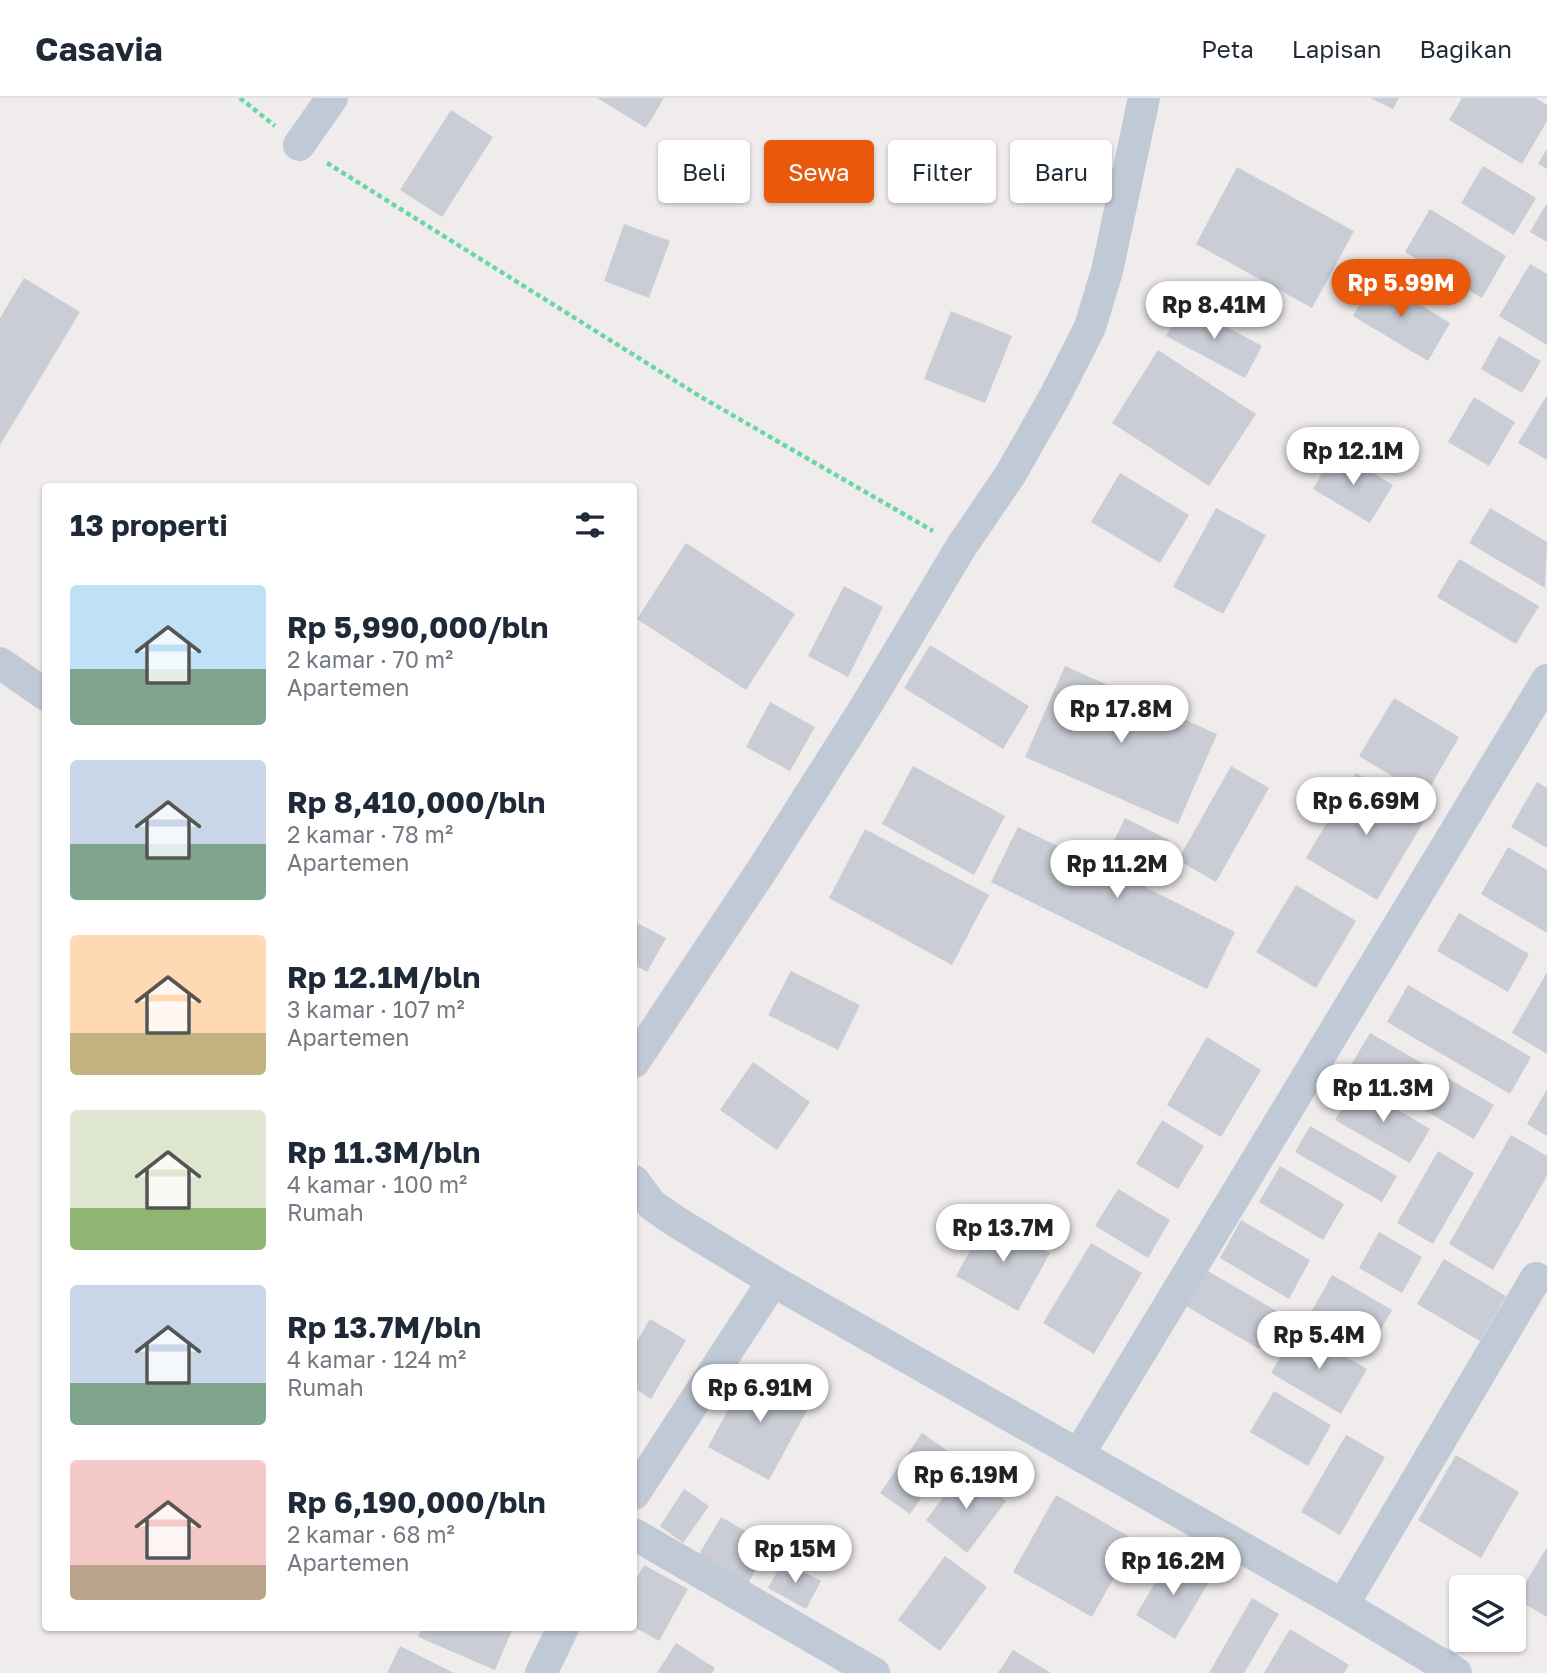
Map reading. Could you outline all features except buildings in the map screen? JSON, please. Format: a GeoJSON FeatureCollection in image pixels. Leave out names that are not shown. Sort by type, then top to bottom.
{"type":"FeatureCollection","features":[{"type":"Feature","properties":{"kind":"street"},"geometry":{"type":"LineString","coordinates":[[299,145],[332,98]]}},
{"type":"Feature","properties":{"kind":"street"},"geometry":{"type":"LineString","coordinates":[[637,1058],[762,870],[866,706],[961,547],[1010,475],[1055,396],[1090,327],[1107,271],[1144,98]]}},
{"type":"Feature","properties":{"kind":"street"},"geometry":{"type":"LineString","coordinates":[[1,666],[42,692]]}},
{"type":"Feature","properties":{"kind":"street"},"geometry":{"type":"LineString","coordinates":[[1079,1454],[1547,680]]}},
{"type":"Feature","properties":{"kind":"street"},"geometry":{"type":"LineString","coordinates":[[637,1185],[652,1205],[774,1281],[1343,1605],[1456,1673]]}},
{"type":"Feature","properties":{"kind":"street"},"geometry":{"type":"LineString","coordinates":[[1343,1605],[1535,1278]]}},
{"type":"Feature","properties":{"kind":"street"},"geometry":{"type":"LineString","coordinates":[[637,1489],[774,1281]]}},
{"type":"Feature","properties":{"kind":"street"},"geometry":{"type":"LineString","coordinates":[[637,1536],[874,1673]]}},
{"type":"Feature","properties":{"kind":"street"},"geometry":{"type":"LineString","coordinates":[[541,1673],[562,1631]]}},
{"type":"Feature","properties":{"kind":"path"},"geometry":{"type":"LineString","coordinates":[[240,98],[299,145],[701,397],[961,547]]}}]}
